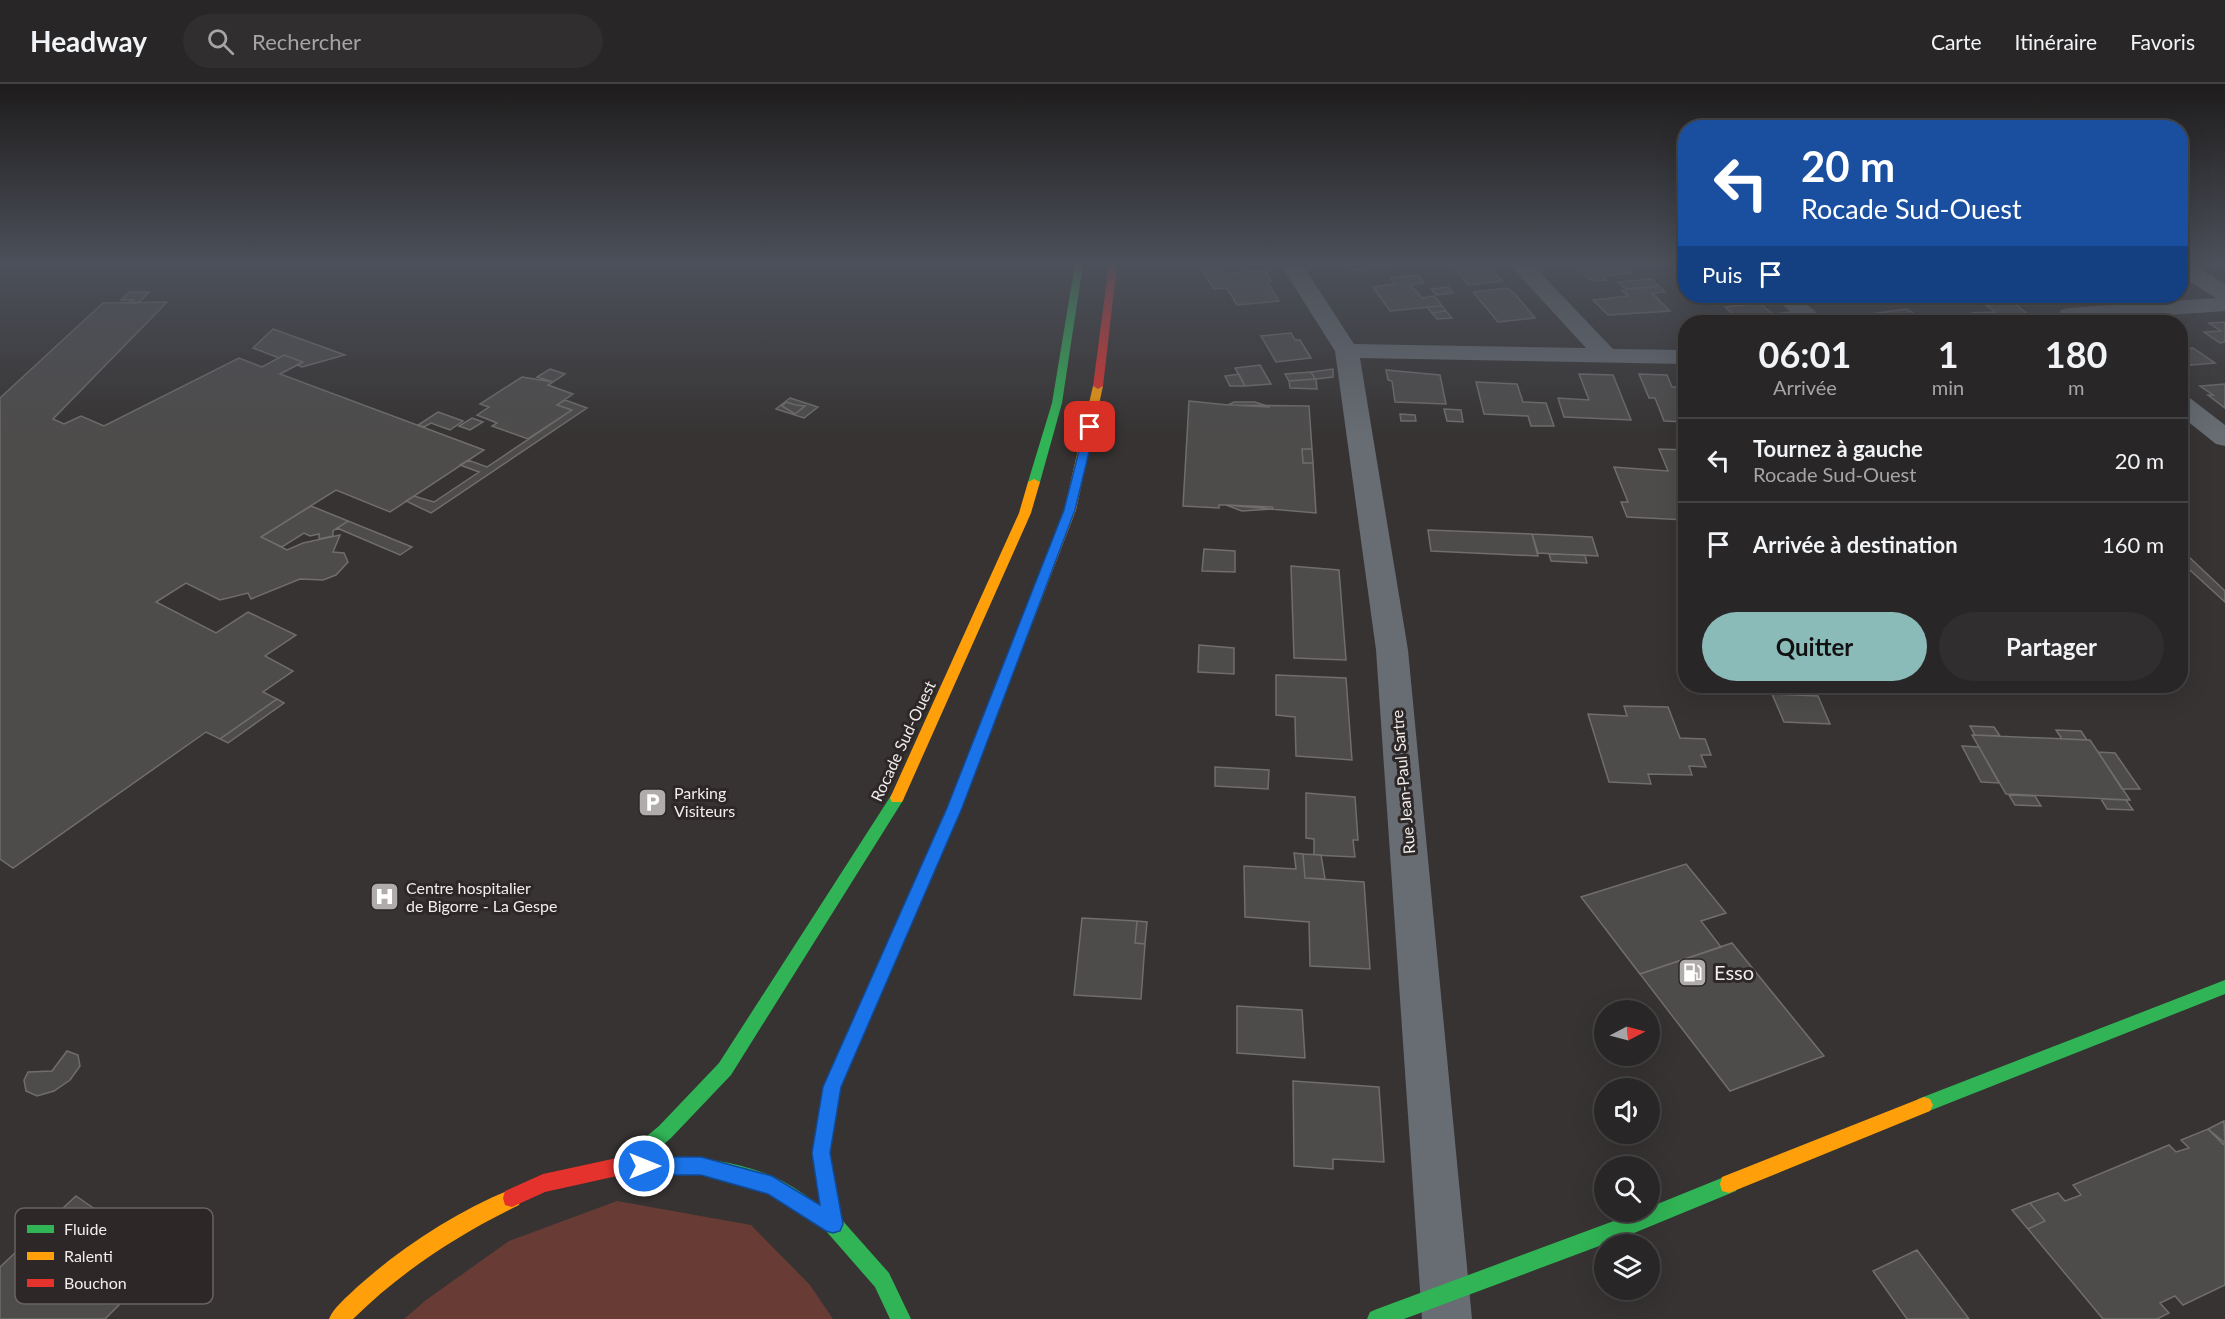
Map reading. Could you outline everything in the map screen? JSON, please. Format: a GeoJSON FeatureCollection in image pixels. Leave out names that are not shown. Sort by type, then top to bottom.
{"type":"FeatureCollection","features":[{"type":"Feature","properties":{"kind":"main road","name":"Rocade Sud-Ouest"},"geometry":{"type":"LineString","coordinates":[[626,1166],[665,1132],[725,1069],[897,799],[1025,513],[1057,403],[1070,322]]}},
{"type":"Feature","properties":{"kind":"main road"},"geometry":{"type":"LineString","coordinates":[[833,1224],[821,1153],[832,1087],[954,808],[1070,510],[1095,407],[1106,322]]}},
{"type":"Feature","properties":{"kind":"main road"},"geometry":{"type":"LineString","coordinates":[[1377,1319],[1446,1306],[1635,1223],[1890,1118],[2225,987]]}},
{"type":"Feature","properties":{"kind":"main road"},"geometry":{"type":"LineString","coordinates":[[339,1319],[374,1283],[459,1223],[543,1183],[626,1166],[701,1166],[772,1185],[833,1224],[882,1280],[901,1319]]}},
{"type":"Feature","properties":{"kind":"street","name":"Rue Jean-Paul Sartre"},"geometry":{"type":"LineString","coordinates":[[1328,322],[1347,351],[1392,650],[1446,1306]]}},
{"type":"Feature","properties":{"kind":"street"},"geometry":{"type":"LineString","coordinates":[[1574,322],[1606,355]]}},
{"type":"Feature","properties":{"kind":"street"},"geometry":{"type":"LineString","coordinates":[[1347,351],[1678,357]]}},
{"type":"Feature","properties":{"kind":"street"},"geometry":{"type":"LineString","coordinates":[[2188,409],[2225,438]]}},
{"type":"Feature","properties":{"kind":"shaded area"},"geometry":{"type":"Polygon","coordinates":[[[617,1201],[751,1225],[810,1285],[833,1319],[404,1319],[426,1300],[509,1241],[617,1201]]]}},
{"type":"Feature","properties":{"kind":"building"},"geometry":{"type":"Polygon","coordinates":[[[83,322],[148,322],[53,419],[64,424],[81,416],[104,426],[239,358],[262,367],[284,355],[303,362],[280,374],[484,450],[390,512],[336,490],[261,537],[287,550],[303,543],[340,535],[333,552],[344,553],[348,562],[336,575],[323,580],[300,579],[251,599],[248,593],[220,600],[186,583],[156,602],[216,633],[248,612],[296,635],[265,656],[293,671],[263,692],[277,699],[220,739],[206,732],[13,868],[0,859],[0,398],[83,322]]]}},
{"type":"Feature","properties":{"kind":"building"},"geometry":{"type":"Polygon","coordinates":[[[2225,322],[2225,342],[2220,343],[2204,332],[2221,331],[2209,323],[2225,322]]]}},
{"type":"Feature","properties":{"kind":"building"},"geometry":{"type":"Polygon","coordinates":[[[273,329],[345,355],[302,367],[297,365],[303,362],[284,355],[279,358],[253,348],[273,329]]]}},
{"type":"Feature","properties":{"kind":"building"},"geometry":{"type":"Polygon","coordinates":[[[1291,333],[1295,340],[1300,340],[1311,358],[1276,362],[1261,336],[1291,333]]]}},
{"type":"Feature","properties":{"kind":"building"},"geometry":{"type":"Polygon","coordinates":[[[2188,348],[2193,348],[2215,363],[2188,365],[2188,348]]]}},
{"type":"Feature","properties":{"kind":"building"},"geometry":{"type":"Polygon","coordinates":[[[1260,365],[1271,384],[1245,386],[1235,368],[1260,365]]]}},
{"type":"Feature","properties":{"kind":"building"},"geometry":{"type":"Polygon","coordinates":[[[550,369],[565,374],[553,382],[537,377],[550,369]]]}},
{"type":"Feature","properties":{"kind":"building"},"geometry":{"type":"Polygon","coordinates":[[[1333,369],[1333,377],[1316,379],[1317,389],[1290,388],[1289,381],[1315,379],[1311,372],[1333,369]]]}},
{"type":"Feature","properties":{"kind":"building"},"geometry":{"type":"Polygon","coordinates":[[[1386,370],[1440,375],[1446,404],[1395,402],[1392,381],[1388,380],[1386,370]]]}},
{"type":"Feature","properties":{"kind":"building"},"geometry":{"type":"Polygon","coordinates":[[[1311,372],[1315,379],[1289,381],[1285,374],[1311,372]]]}},
{"type":"Feature","properties":{"kind":"building"},"geometry":{"type":"Polygon","coordinates":[[[1239,374],[1245,386],[1230,386],[1225,376],[1239,374]]]}},
{"type":"Feature","properties":{"kind":"building"},"geometry":{"type":"Polygon","coordinates":[[[1579,374],[1613,375],[1631,420],[1564,417],[1558,398],[1589,400],[1579,374]]]}},
{"type":"Feature","properties":{"kind":"building"},"geometry":{"type":"Polygon","coordinates":[[[1639,374],[1667,375],[1672,387],[1678,387],[1678,422],[1664,421],[1655,398],[1649,398],[1639,374]]]}},
{"type":"Feature","properties":{"kind":"building"},"geometry":{"type":"Polygon","coordinates":[[[522,377],[553,382],[548,385],[573,394],[557,405],[572,410],[528,439],[492,426],[497,423],[477,415],[489,407],[480,404],[522,377]]]}},
{"type":"Feature","properties":{"kind":"building"},"geometry":{"type":"Polygon","coordinates":[[[1476,382],[1517,384],[1523,402],[1546,403],[1554,426],[1531,426],[1528,416],[1484,414],[1476,382]]]}},
{"type":"Feature","properties":{"kind":"building"},"geometry":{"type":"Polygon","coordinates":[[[2225,384],[2225,408],[2208,395],[2213,395],[2200,386],[2225,384]]]}},
{"type":"Feature","properties":{"kind":"building"},"geometry":{"type":"Polygon","coordinates":[[[790,398],[818,407],[804,418],[776,409],[790,398]],[[786,402],[782,406],[795,414],[805,406],[786,402]]]}},
{"type":"Feature","properties":{"kind":"building"},"geometry":{"type":"Polygon","coordinates":[[[565,400],[587,408],[431,513],[406,501],[414,496],[434,502],[479,472],[460,465],[468,460],[487,467],[572,410],[557,405],[565,400]]]}},
{"type":"Feature","properties":{"kind":"building"},"geometry":{"type":"Polygon","coordinates":[[[1189,401],[1228,405],[1309,406],[1312,449],[1302,449],[1303,463],[1313,463],[1316,513],[1226,505],[1219,505],[1219,508],[1183,506],[1189,401]]]}},
{"type":"Feature","properties":{"kind":"building"},"geometry":{"type":"Polygon","coordinates":[[[786,402],[805,406],[795,414],[782,406],[786,402]]]}},
{"type":"Feature","properties":{"kind":"building"},"geometry":{"type":"Polygon","coordinates":[[[1234,402],[1255,402],[1270,407],[1228,405],[1234,402]]]}},
{"type":"Feature","properties":{"kind":"building"},"geometry":{"type":"Polygon","coordinates":[[[1444,409],[1461,410],[1463,422],[1447,421],[1444,409]]]}},
{"type":"Feature","properties":{"kind":"building"},"geometry":{"type":"Polygon","coordinates":[[[438,412],[463,421],[450,430],[431,423],[424,427],[418,425],[438,412]]]}},
{"type":"Feature","properties":{"kind":"building"},"geometry":{"type":"Polygon","coordinates":[[[1400,414],[1415,415],[1416,421],[1401,421],[1400,414]]]}},
{"type":"Feature","properties":{"kind":"building"},"geometry":{"type":"Polygon","coordinates":[[[472,418],[483,422],[470,430],[459,426],[472,418]]]}},
{"type":"Feature","properties":{"kind":"building"},"geometry":{"type":"Polygon","coordinates":[[[1302,449],[1312,449],[1313,463],[1303,463],[1302,449]]]}},
{"type":"Feature","properties":{"kind":"building"},"geometry":{"type":"Polygon","coordinates":[[[1659,449],[1678,450],[1678,520],[1627,517],[1621,502],[1628,502],[1614,467],[1668,471],[1659,449]]]}},
{"type":"Feature","properties":{"kind":"building"},"geometry":{"type":"Polygon","coordinates":[[[1226,505],[1272,507],[1273,509],[1242,511],[1226,505]]]}},
{"type":"Feature","properties":{"kind":"building"},"geometry":{"type":"Polygon","coordinates":[[[311,506],[348,521],[333,531],[333,536],[319,539],[319,534],[310,536],[304,533],[282,547],[261,537],[311,506]]]}},
{"type":"Feature","properties":{"kind":"building"},"geometry":{"type":"Polygon","coordinates":[[[348,521],[412,547],[400,555],[337,528],[348,521]]]}},
{"type":"Feature","properties":{"kind":"building"},"geometry":{"type":"Polygon","coordinates":[[[1428,530],[1532,534],[1538,556],[1431,551],[1428,530]]]}},
{"type":"Feature","properties":{"kind":"building"},"geometry":{"type":"Polygon","coordinates":[[[1532,534],[1592,537],[1598,556],[1538,553],[1532,534]]]}},
{"type":"Feature","properties":{"kind":"building"},"geometry":{"type":"Polygon","coordinates":[[[1204,549],[1235,551],[1235,572],[1202,571],[1204,549]]]}},
{"type":"Feature","properties":{"kind":"building"},"geometry":{"type":"Polygon","coordinates":[[[1549,554],[1585,555],[1587,563],[1551,561],[1549,554]]]}},
{"type":"Feature","properties":{"kind":"building"},"geometry":{"type":"Polygon","coordinates":[[[2188,556],[2225,591],[2225,602],[2188,568],[2188,556]]]}},
{"type":"Feature","properties":{"kind":"building"},"geometry":{"type":"Polygon","coordinates":[[[1291,566],[1339,570],[1346,660],[1294,658],[1291,566]]]}},
{"type":"Feature","properties":{"kind":"building"},"geometry":{"type":"Polygon","coordinates":[[[1199,645],[1234,648],[1234,674],[1198,672],[1199,645]]]}},
{"type":"Feature","properties":{"kind":"building"},"geometry":{"type":"Polygon","coordinates":[[[1276,675],[1346,678],[1352,760],[1296,756],[1295,717],[1276,715],[1276,675]]]}},
{"type":"Feature","properties":{"kind":"building"},"geometry":{"type":"Polygon","coordinates":[[[1772,694],[1818,696],[1830,724],[1784,722],[1772,694]]]}},
{"type":"Feature","properties":{"kind":"building"},"geometry":{"type":"Polygon","coordinates":[[[277,699],[284,703],[228,743],[220,739],[277,699]]]}},
{"type":"Feature","properties":{"kind":"building"},"geometry":{"type":"Polygon","coordinates":[[[1624,706],[1668,707],[1680,738],[1705,739],[1711,755],[1701,755],[1706,767],[1689,766],[1692,775],[1648,774],[1651,784],[1609,782],[1588,714],[1627,716],[1624,706]]]}},
{"type":"Feature","properties":{"kind":"building"},"geometry":{"type":"Polygon","coordinates":[[[1970,726],[1994,727],[2000,736],[1975,735],[1970,726]]]}},
{"type":"Feature","properties":{"kind":"building"},"geometry":{"type":"Polygon","coordinates":[[[2056,730],[2081,731],[2087,740],[2062,739],[2056,730]]]}},
{"type":"Feature","properties":{"kind":"building"},"geometry":{"type":"Polygon","coordinates":[[[1972,735],[2090,740],[2130,800],[2006,794],[1972,735]]]}},
{"type":"Feature","properties":{"kind":"building"},"geometry":{"type":"Polygon","coordinates":[[[1962,746],[1979,747],[1999,783],[1981,782],[1962,746]]]}},
{"type":"Feature","properties":{"kind":"building"},"geometry":{"type":"Polygon","coordinates":[[[2098,752],[2115,753],[2140,789],[2122,789],[2098,752]]]}},
{"type":"Feature","properties":{"kind":"building"},"geometry":{"type":"Polygon","coordinates":[[[1215,767],[1269,770],[1268,789],[1215,786],[1215,767]]]}},
{"type":"Feature","properties":{"kind":"building"},"geometry":{"type":"Polygon","coordinates":[[[1306,793],[1355,797],[1358,840],[1353,840],[1355,857],[1314,855],[1314,839],[1306,838],[1306,793]]]}},
{"type":"Feature","properties":{"kind":"building"},"geometry":{"type":"Polygon","coordinates":[[[2009,795],[2035,796],[2041,806],[2015,805],[2009,795]]]}},
{"type":"Feature","properties":{"kind":"building"},"geometry":{"type":"Polygon","coordinates":[[[2101,799],[2126,800],[2133,810],[2107,809],[2101,799]]]}},
{"type":"Feature","properties":{"kind":"building"},"geometry":{"type":"Polygon","coordinates":[[[1294,853],[1303,854],[1305,878],[1364,882],[1370,969],[1310,966],[1309,922],[1245,917],[1244,866],[1296,869],[1294,853]]]}},
{"type":"Feature","properties":{"kind":"building"},"geometry":{"type":"Polygon","coordinates":[[[1303,854],[1321,855],[1325,879],[1305,878],[1303,854]]]}},
{"type":"Feature","properties":{"kind":"building"},"geometry":{"type":"Polygon","coordinates":[[[1686,864],[1726,913],[1701,921],[1721,947],[1640,974],[1581,897],[1686,864]]]}},
{"type":"Feature","properties":{"kind":"building"},"geometry":{"type":"Polygon","coordinates":[[[1082,918],[1137,921],[1135,943],[1145,944],[1141,999],[1074,995],[1082,918]]]}},
{"type":"Feature","properties":{"kind":"building"},"geometry":{"type":"Polygon","coordinates":[[[1137,921],[1147,922],[1145,944],[1135,943],[1137,921]]]}},
{"type":"Feature","properties":{"kind":"building"},"geometry":{"type":"Polygon","coordinates":[[[1732,943],[1824,1056],[1730,1091],[1640,974],[1732,943]]]}},
{"type":"Feature","properties":{"kind":"building"},"geometry":{"type":"Polygon","coordinates":[[[1237,1006],[1302,1010],[1305,1058],[1237,1053],[1237,1006]]]}},
{"type":"Feature","properties":{"kind":"building"},"geometry":{"type":"Polygon","coordinates":[[[67,1051],[78,1055],[80,1066],[70,1080],[54,1091],[37,1096],[26,1091],[24,1080],[28,1072],[52,1071],[67,1051]]]}},
{"type":"Feature","properties":{"kind":"building"},"geometry":{"type":"Polygon","coordinates":[[[1293,1081],[1379,1087],[1384,1162],[1333,1159],[1333,1169],[1294,1166],[1293,1081]]]}},
{"type":"Feature","properties":{"kind":"building"},"geometry":{"type":"Polygon","coordinates":[[[2224,1121],[2225,1143],[2223,1144],[2208,1129],[2224,1121]]]}},
{"type":"Feature","properties":{"kind":"building"},"geometry":{"type":"Polygon","coordinates":[[[2208,1129],[2225,1143],[2225,1285],[2183,1305],[2175,1296],[2160,1303],[2169,1313],[2157,1319],[2103,1319],[2028,1229],[2045,1221],[2030,1203],[2058,1193],[2065,1201],[2081,1195],[2073,1185],[2169,1145],[2176,1152],[2189,1148],[2181,1140],[2208,1129]]]}},
{"type":"Feature","properties":{"kind":"building"},"geometry":{"type":"Polygon","coordinates":[[[76,1196],[93,1208],[63,1208],[76,1196]]]}},
{"type":"Feature","properties":{"kind":"building"},"geometry":{"type":"Polygon","coordinates":[[[2030,1203],[2045,1221],[2028,1229],[2012,1210],[2030,1203]]]}},
{"type":"Feature","properties":{"kind":"building"},"geometry":{"type":"Polygon","coordinates":[[[1917,1250],[1969,1319],[1907,1319],[1873,1271],[1917,1250]]]}},
{"type":"Feature","properties":{"kind":"building"},"geometry":{"type":"Polygon","coordinates":[[[15,1253],[15,1304],[120,1304],[105,1319],[0,1319],[0,1267],[15,1253]]]}},
{"type":"Feature","properties":{"kind":"traffic: fast"},"geometry":{"type":"LineString","coordinates":[[1034,482],[1057,403],[1070,322]]}},
{"type":"Feature","properties":{"kind":"traffic: fast"},"geometry":{"type":"LineString","coordinates":[[833,1224],[821,1153],[832,1087],[954,808],[1030,614]]}},
{"type":"Feature","properties":{"kind":"traffic: fast"},"geometry":{"type":"LineString","coordinates":[[626,1165],[665,1132],[725,1069],[897,798]]}},
{"type":"Feature","properties":{"kind":"traffic: fast"},"geometry":{"type":"LineString","coordinates":[[1924,1105],[2225,987]]}},
{"type":"Feature","properties":{"kind":"traffic: fast"},"geometry":{"type":"LineString","coordinates":[[673,1166],[701,1166],[772,1185],[833,1224],[882,1280],[901,1319]]}},
{"type":"Feature","properties":{"kind":"traffic: fast"},"geometry":{"type":"LineString","coordinates":[[1377,1319],[1634,1223],[1729,1184]]}},
{"type":"Feature","properties":{"kind":"traffic: slow"},"geometry":{"type":"LineString","coordinates":[[1030,614],[1070,510],[1098,386]]}},
{"type":"Feature","properties":{"kind":"traffic: slow"},"geometry":{"type":"LineString","coordinates":[[897,798],[1025,513],[1034,482]]}},
{"type":"Feature","properties":{"kind":"traffic: slow"},"geometry":{"type":"LineString","coordinates":[[1729,1184],[1924,1105]]}},
{"type":"Feature","properties":{"kind":"traffic: slow"},"geometry":{"type":"LineString","coordinates":[[339,1319],[378,1282],[420,1250],[441,1236],[512,1198]]}},
{"type":"Feature","properties":{"kind":"traffic: jam"},"geometry":{"type":"LineString","coordinates":[[1098,386],[1106,322]]}},
{"type":"Feature","properties":{"kind":"traffic: jam"},"geometry":{"type":"LineString","coordinates":[[512,1198],[543,1183],[626,1165],[673,1166]]}},
{"type":"Feature","properties":{"kind":"place","name":"Parking Visiteurs"},"geometry":{"type":"Point","coordinates":[653,802]}},
{"type":"Feature","properties":{"kind":"place","name":"Centre hospitalier de Bigorre - La Gespe"},"geometry":{"type":"Point","coordinates":[385,897]}},
{"type":"Feature","properties":{"kind":"place","name":"Esso"},"geometry":{"type":"Point","coordinates":[1693,973]}},
{"type":"Feature","properties":{"kind":"route"},"geometry":{"type":"LineString","coordinates":[[644,1166],[701,1166],[772,1185],[833,1224],[821,1153],[832,1087],[954,808],[1070,510],[1090,427]]}}]}
